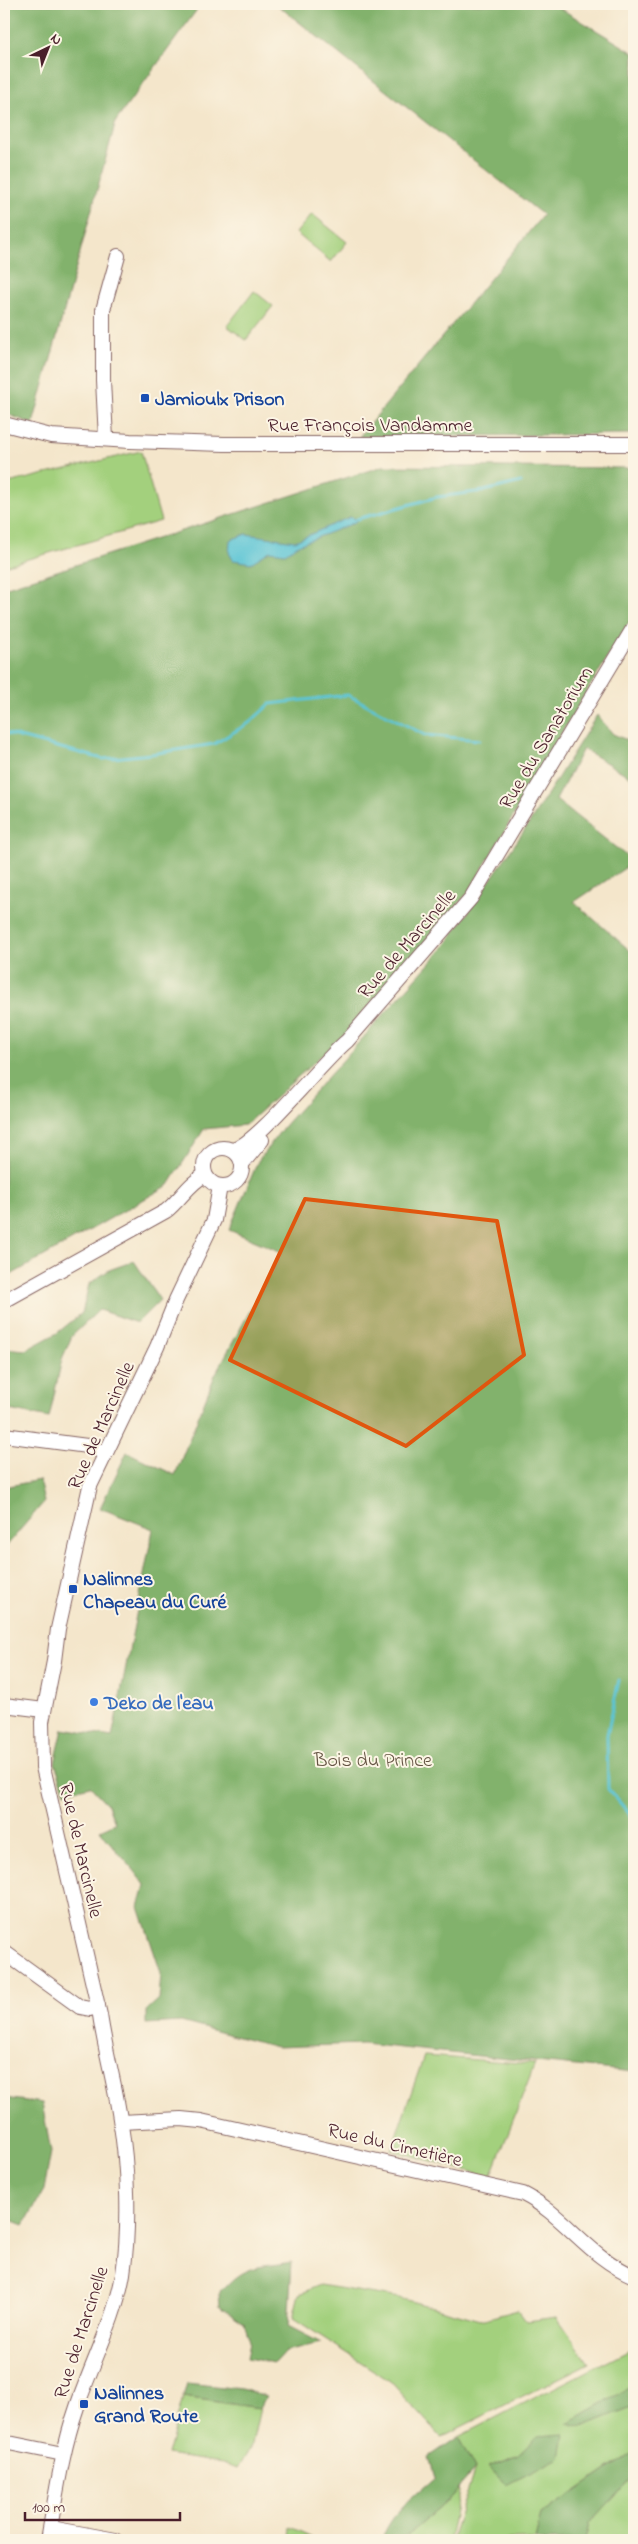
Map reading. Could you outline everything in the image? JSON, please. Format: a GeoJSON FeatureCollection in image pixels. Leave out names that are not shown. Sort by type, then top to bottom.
{"type":"FeatureCollection","features":[{"type":"Feature","properties":{"kind":"street"},"geometry":{"type":"LineString","coordinates":[[106,439],[103,380],[103,310],[118,256]]}},
{"type":"Feature","properties":{"kind":"street","name":"Rue François Vandamme"},"geometry":{"type":"LineString","coordinates":[[4,424],[52,436],[232,444],[634,444]]}},
{"type":"Feature","properties":{"kind":"street","name":"Rue du Sanatorium"},"geometry":{"type":"LineString","coordinates":[[490,868],[634,628]]}},
{"type":"Feature","properties":{"kind":"street","name":"Rue de Marcinelle"},"geometry":{"type":"LineString","coordinates":[[50,2534],[63,2454],[76,2408],[116,2299],[123,2274],[126,2250],[125,2154],[121,2122],[98,2006],[43,1768],[40,1738],[44,1710],[91,1482],[162,1338],[176,1300],[214,1220],[220,1186],[232,1185],[237,1181],[242,1164],[252,1150],[336,1058],[347,1041],[460,913],[490,868]]}},
{"type":"Feature","properties":{"kind":"street","name":"Rue de Marcinelle"},"geometry":{"type":"LineString","coordinates":[[205,1175],[204,1165],[209,1154],[220,1148],[232,1150],[245,1144],[263,1129],[331,1054],[347,1041]]}},
{"type":"Feature","properties":{"kind":"street"},"geometry":{"type":"LineString","coordinates":[[232,1150],[242,1164]]}},
{"type":"Feature","properties":{"kind":"street"},"geometry":{"type":"LineString","coordinates":[[4,1301],[166,1211],[183,1196],[193,1183],[205,1175],[213,1184],[220,1186]]}},
{"type":"Feature","properties":{"kind":"street"},"geometry":{"type":"LineString","coordinates":[[4,1435],[87,1446],[106,1453]]}},
{"type":"Feature","properties":{"kind":"street"},"geometry":{"type":"LineString","coordinates":[[4,1705],[44,1710]]}},
{"type":"Feature","properties":{"kind":"street"},"geometry":{"type":"LineString","coordinates":[[4,1952],[80,2006],[90,2009],[98,2006]]}},
{"type":"Feature","properties":{"kind":"street","name":"Rue du Cimetière"},"geometry":{"type":"LineString","coordinates":[[121,2122],[181,2119],[211,2123],[523,2194],[543,2206],[602,2259],[634,2276]]}},
{"type":"Feature","properties":{"kind":"street"},"geometry":{"type":"LineString","coordinates":[[4,2442],[63,2454]]}},
{"type":"Feature","properties":{"kind":"street"},"geometry":{"type":"LineString","coordinates":[[50,2534],[116,2540]]}},
{"type":"Feature","properties":{"kind":"highlighted area"},"geometry":{"type":"Polygon","coordinates":[[[305,1199],[497,1221],[524,1355],[406,1446],[230,1360],[305,1199]]]}},
{"type":"Feature","properties":{"kind":"green space"},"geometry":{"type":"Polygon","coordinates":[[[4,4],[201,4],[116,121],[33,424],[4,413],[4,4]]]}},
{"type":"Feature","properties":{"kind":"green space"},"geometry":{"type":"Polygon","coordinates":[[[276,4],[553,4],[634,53],[634,434],[359,437],[543,215],[276,4]]]}},
{"type":"Feature","properties":{"kind":"green space"},"geometry":{"type":"Polygon","coordinates":[[[312,214],[347,242],[331,262],[296,233],[312,214]]]}},
{"type":"Feature","properties":{"kind":"green space"},"geometry":{"type":"Polygon","coordinates":[[[254,291],[273,306],[246,340],[227,326],[254,291]]]}},
{"type":"Feature","properties":{"kind":"green space"},"geometry":{"type":"Polygon","coordinates":[[[141,451],[161,521],[4,566],[4,484],[141,451]]]}},
{"type":"Feature","properties":{"kind":"green space"},"geometry":{"type":"Polygon","coordinates":[[[383,466],[634,468],[634,614],[561,734],[469,892],[344,1035],[245,1125],[204,1129],[169,1185],[4,1279],[4,588],[383,466]]]}},
{"type":"Feature","properties":{"kind":"green space","name":"Bois du Prince"},"geometry":{"type":"Polygon","coordinates":[[[597,715],[613,734],[634,743],[634,779],[583,749],[556,800],[634,862],[574,902],[634,954],[634,2072],[363,2044],[276,2047],[181,2022],[146,2024],[146,2011],[159,1999],[161,1973],[139,1907],[145,1885],[100,1830],[115,1823],[108,1805],[90,1786],[65,1792],[55,1763],[63,1729],[112,1737],[153,1529],[100,1508],[127,1452],[175,1475],[215,1375],[282,1252],[229,1230],[258,1161],[284,1126],[445,946],[530,822],[597,715]]]}},
{"type":"Feature","properties":{"kind":"green space"},"geometry":{"type":"Polygon","coordinates":[[[134,1261],[160,1300],[137,1323],[99,1310],[72,1336],[62,1359],[49,1418],[4,1409],[4,1348],[26,1350],[57,1333],[82,1313],[89,1284],[109,1270],[134,1261]]]}},
{"type":"Feature","properties":{"kind":"green space"},"geometry":{"type":"Polygon","coordinates":[[[39,1480],[44,1502],[4,1549],[4,1487],[39,1480]]]}},
{"type":"Feature","properties":{"kind":"green space"},"geometry":{"type":"Polygon","coordinates":[[[424,2056],[535,2064],[491,2177],[391,2150],[424,2056]]]}},
{"type":"Feature","properties":{"kind":"green space"},"geometry":{"type":"Polygon","coordinates":[[[4,2098],[42,2103],[51,2152],[44,2190],[24,2225],[4,2217],[4,2098]]]}},
{"type":"Feature","properties":{"kind":"green space"},"geometry":{"type":"Polygon","coordinates":[[[292,2262],[288,2326],[321,2343],[285,2351],[274,2363],[247,2358],[250,2341],[244,2323],[220,2306],[219,2294],[235,2277],[243,2272],[259,2267],[292,2262]]]}},
{"type":"Feature","properties":{"kind":"green space"},"geometry":{"type":"Polygon","coordinates":[[[320,2285],[399,2298],[481,2320],[518,2310],[526,2321],[557,2317],[589,2363],[441,2437],[390,2381],[293,2318],[299,2294],[320,2285]]]}},
{"type":"Feature","properties":{"kind":"green space"},"geometry":{"type":"Polygon","coordinates":[[[634,2347],[634,2385],[569,2423],[582,2426],[634,2406],[634,2452],[541,2515],[535,2540],[451,2540],[475,2469],[458,2437],[634,2347]],[[517,2456],[489,2467],[506,2485],[517,2456]]]}},
{"type":"Feature","properties":{"kind":"green space"},"geometry":{"type":"Polygon","coordinates":[[[187,2383],[241,2389],[266,2396],[260,2408],[183,2397],[187,2383]]]}},
{"type":"Feature","properties":{"kind":"green space"},"geometry":{"type":"Polygon","coordinates":[[[634,2385],[634,2406],[582,2427],[568,2423],[634,2385]]]}},
{"type":"Feature","properties":{"kind":"green space"},"geometry":{"type":"Polygon","coordinates":[[[183,2397],[260,2408],[252,2444],[238,2468],[223,2463],[167,2455],[183,2397]]]}},
{"type":"Feature","properties":{"kind":"green space"},"geometry":{"type":"Polygon","coordinates":[[[564,2435],[560,2458],[506,2485],[489,2467],[517,2456],[537,2437],[564,2435]]]}},
{"type":"Feature","properties":{"kind":"green space"},"geometry":{"type":"Polygon","coordinates":[[[458,2437],[475,2469],[451,2497],[402,2540],[382,2540],[390,2522],[411,2498],[435,2477],[429,2457],[458,2437]]]}},
{"type":"Feature","properties":{"kind":"green space"},"geometry":{"type":"Polygon","coordinates":[[[634,2452],[634,2476],[589,2524],[585,2540],[535,2540],[541,2515],[634,2452]]]}},
{"type":"Feature","properties":{"kind":"green space"},"geometry":{"type":"Polygon","coordinates":[[[634,2476],[634,2540],[585,2540],[589,2524],[634,2476]]]}},
{"type":"Feature","properties":{"kind":"green space"},"geometry":{"type":"Polygon","coordinates":[[[460,2486],[449,2540],[402,2540],[451,2497],[460,2486]]]}},
{"type":"Feature","properties":{"kind":"green space"},"geometry":{"type":"Polygon","coordinates":[[[290,2527],[319,2540],[289,2540],[290,2527]]]}},
{"type":"Feature","properties":{"kind":"water"},"geometry":{"type":"Polygon","coordinates":[[[350,517],[357,519],[354,523],[298,545],[285,553],[270,551],[251,563],[233,560],[229,553],[230,540],[246,534],[295,541],[350,517]]]}},
{"type":"Feature","properties":{"kind":"waterway"},"geometry":{"type":"LineString","coordinates":[[357,519],[437,497],[484,491],[521,482]]}},
{"type":"Feature","properties":{"kind":"waterway"},"geometry":{"type":"LineString","coordinates":[[4,733],[103,759],[151,754],[214,744],[249,723],[270,704],[348,695],[425,735],[480,740]]}},
{"type":"Feature","properties":{"kind":"waterway"},"geometry":{"type":"LineString","coordinates":[[619,1680],[607,1735],[608,1789],[634,1819]]}},
{"type":"Feature","properties":{"kind":"place","name":"Jamioulx Prison"},"geometry":{"type":"Point","coordinates":[145,398]}},
{"type":"Feature","properties":{"kind":"place","name":"Nalinnes Chapeau du Curé"},"geometry":{"type":"Point","coordinates":[73,1589]}},
{"type":"Feature","properties":{"kind":"place","name":"Deko de l'eau"},"geometry":{"type":"Point","coordinates":[94,1702]}},
{"type":"Feature","properties":{"kind":"place","name":"Nalinnes Grand Route"},"geometry":{"type":"Point","coordinates":[84,2404]}}]}
